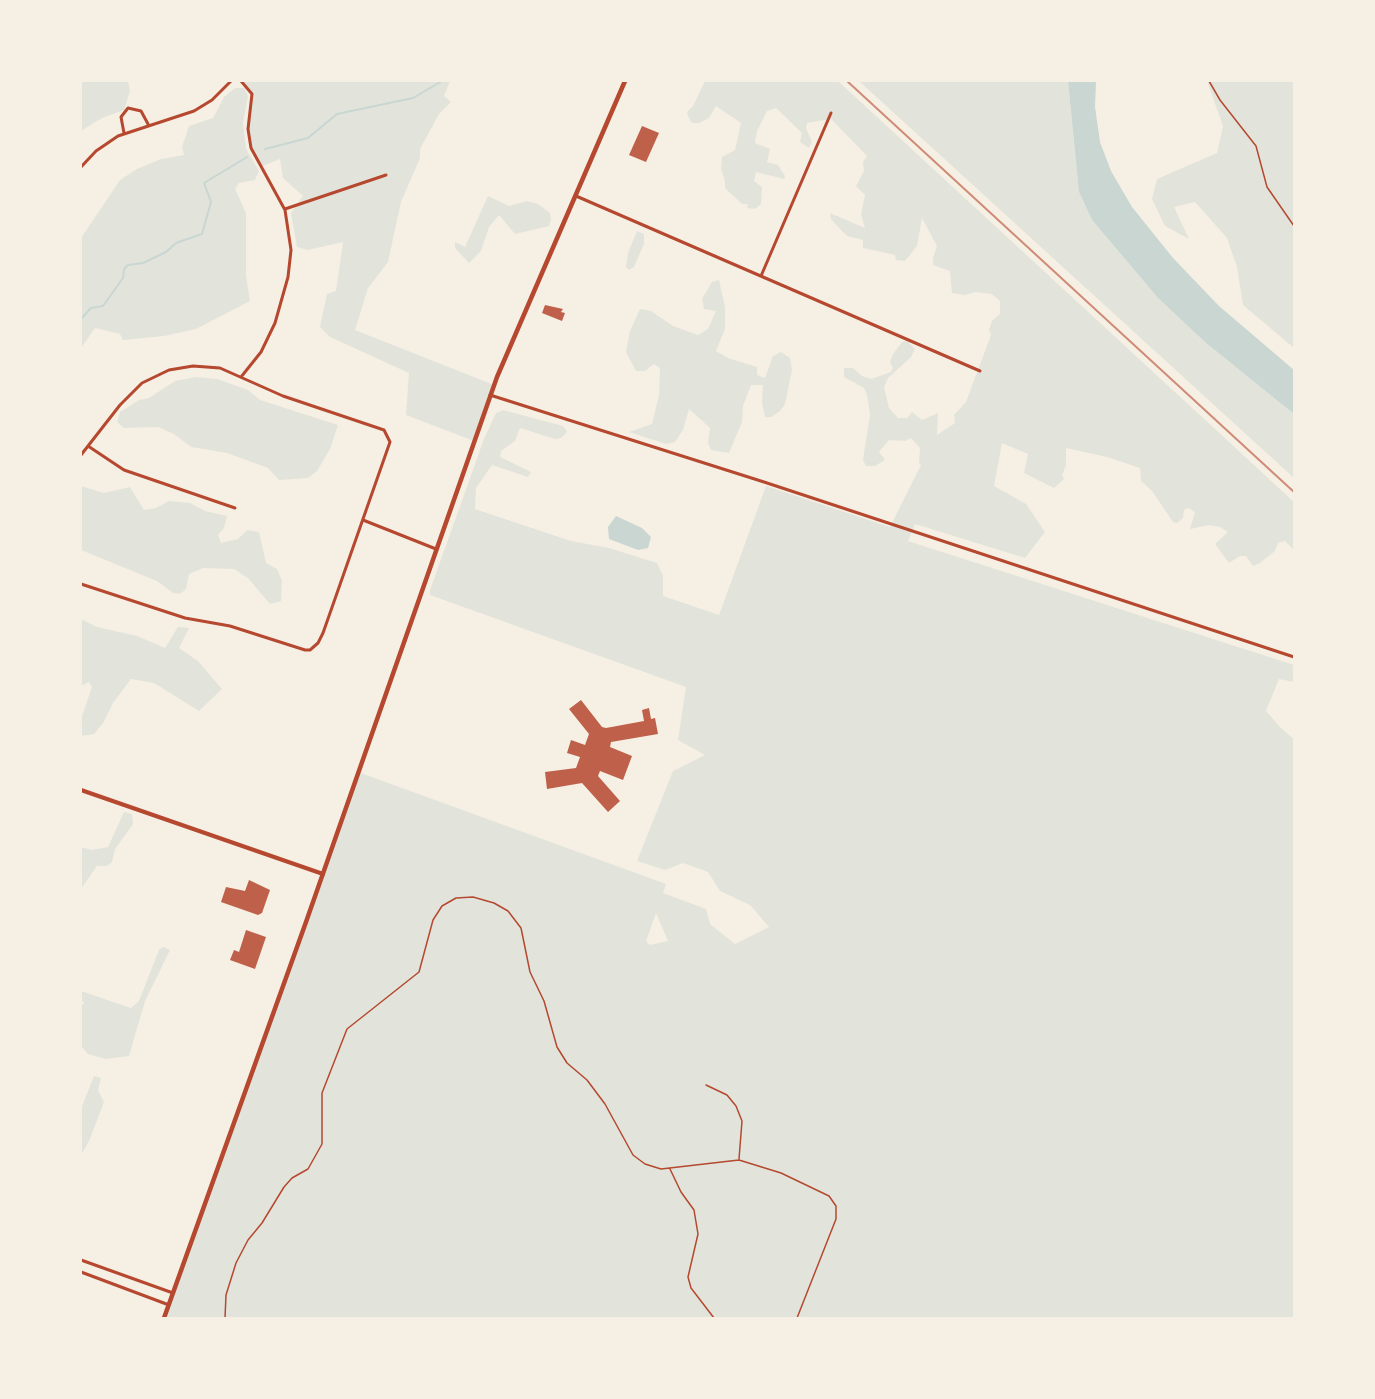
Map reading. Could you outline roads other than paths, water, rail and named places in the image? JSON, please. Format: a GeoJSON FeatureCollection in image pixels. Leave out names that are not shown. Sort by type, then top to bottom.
{"type":"FeatureCollection","features":[{"type":"Feature","properties":{"kind":"main road"},"geometry":{"type":"LineString","coordinates":[[164,1318],[323,874],[490,395],[625,81]]}},
{"type":"Feature","properties":{"kind":"street"},"geometry":{"type":"LineString","coordinates":[[81,167],[96,151],[124,133],[194,111],[212,100],[231,81]]}},
{"type":"Feature","properties":{"kind":"street"},"geometry":{"type":"LineString","coordinates":[[241,81],[252,94],[248,129],[251,148],[285,210],[291,250],[286,288],[269,338],[242,377]]}},
{"type":"Feature","properties":{"kind":"street"},"geometry":{"type":"LineString","coordinates":[[124,133],[120,117],[128,108],[141,111],[148,124]]}},
{"type":"Feature","properties":{"kind":"street"},"geometry":{"type":"LineString","coordinates":[[761,276],[831,113]]}},
{"type":"Feature","properties":{"kind":"street"},"geometry":{"type":"LineString","coordinates":[[285,210],[386,175]]}},
{"type":"Feature","properties":{"kind":"street"},"geometry":{"type":"LineString","coordinates":[[576,196],[980,371]]}},
{"type":"Feature","properties":{"kind":"street"},"geometry":{"type":"LineString","coordinates":[[81,455],[128,396],[152,377],[169,370],[193,366],[220,368],[283,396],[384,430],[390,442],[318,643],[305,650],[231,626],[186,618],[81,584]]}},
{"type":"Feature","properties":{"kind":"street"},"geometry":{"type":"LineString","coordinates":[[490,395],[772,484],[1294,657]]}},
{"type":"Feature","properties":{"kind":"street"},"geometry":{"type":"LineString","coordinates":[[88,446],[124,470],[235,508]]}},
{"type":"Feature","properties":{"kind":"street"},"geometry":{"type":"LineString","coordinates":[[363,520],[436,549]]}},
{"type":"Feature","properties":{"kind":"street"},"geometry":{"type":"LineString","coordinates":[[81,790],[323,874]]}},
{"type":"Feature","properties":{"kind":"street"},"geometry":{"type":"LineString","coordinates":[[81,1260],[173,1293]]}},
{"type":"Feature","properties":{"kind":"street"},"geometry":{"type":"LineString","coordinates":[[81,1272],[169,1305]]}},
{"type":"Feature","properties":{"kind":"waterway"},"geometry":{"type":"LineString","coordinates":[[265,149],[308,138],[337,114],[413,98],[442,81]]}},
{"type":"Feature","properties":{"kind":"waterway"},"geometry":{"type":"LineString","coordinates":[[81,319],[91,308],[103,306],[123,278],[124,269],[128,265],[143,263],[166,252],[176,243],[202,234],[211,202],[204,183],[247,157]]}},
{"type":"Feature","properties":{"kind":"railway"},"geometry":{"type":"LineString","coordinates":[[847,81],[1294,492]]}}]}
